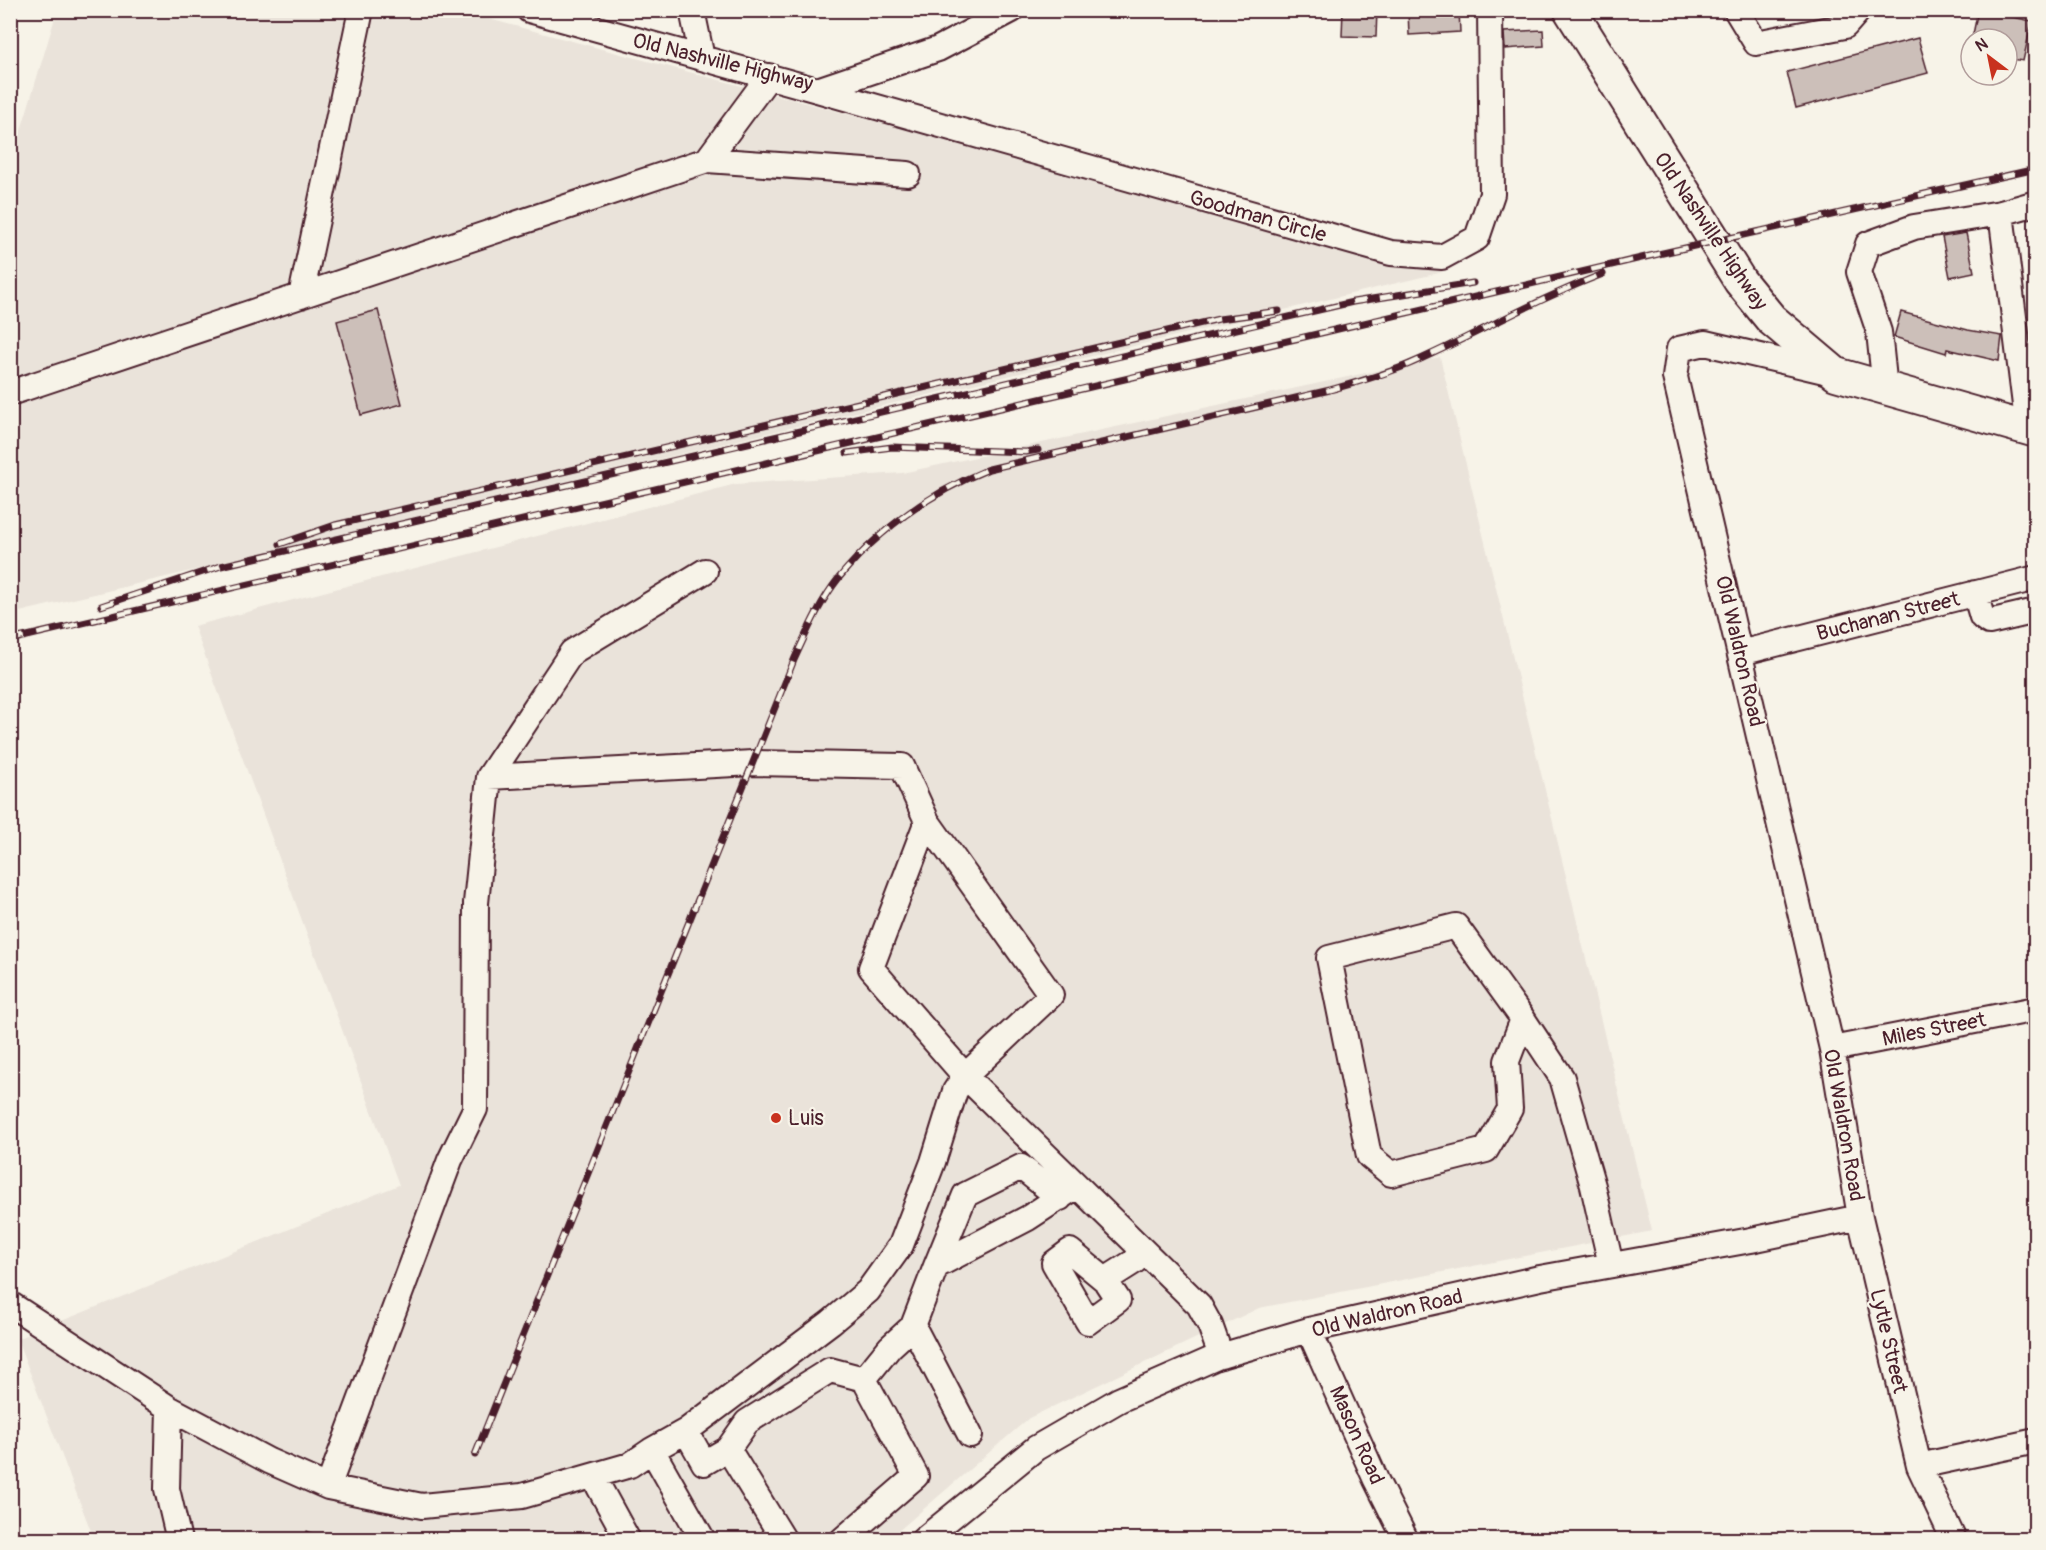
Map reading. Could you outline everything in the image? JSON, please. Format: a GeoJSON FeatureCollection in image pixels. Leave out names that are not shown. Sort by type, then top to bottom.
{"type":"FeatureCollection","features":[{"type":"Feature","properties":{"kind":"main road","name":"Old Nashville Highway"},"geometry":{"type":"LineString","coordinates":[[1570,12],[1740,281],[1771,320],[1836,374],[2032,430]]}},
{"type":"Feature","properties":{"kind":"street"},"geometry":{"type":"LineString","coordinates":[[301,296],[361,10]]}},
{"type":"Feature","properties":{"kind":"street","name":"Old Nashville Highway"},"geometry":{"type":"LineString","coordinates":[[529,10],[817,90],[938,49],[1012,10]]}},
{"type":"Feature","properties":{"kind":"street"},"geometry":{"type":"LineString","coordinates":[[692,10],[702,58]]}},
{"type":"Feature","properties":{"kind":"street","name":"Goodman Circle"},"geometry":{"type":"LineString","coordinates":[[817,90],[1391,254],[1442,257],[1477,238],[1492,194],[1490,10]]}},
{"type":"Feature","properties":{"kind":"street"},"geometry":{"type":"LineString","coordinates":[[1736,10],[1756,43],[1845,26],[1859,10]]}},
{"type":"Feature","properties":{"kind":"street"},"geometry":{"type":"LineString","coordinates":[[707,160],[769,76]]}},
{"type":"Feature","properties":{"kind":"street"},"geometry":{"type":"LineString","coordinates":[[10,393],[707,160],[908,174]]}},
{"type":"Feature","properties":{"kind":"street"},"geometry":{"type":"LineString","coordinates":[[1885,388],[1879,332],[1859,273],[1868,244],[1914,227],[2001,213],[2036,202]]}},
{"type":"Feature","properties":{"kind":"street"},"geometry":{"type":"LineString","coordinates":[[2001,213],[2032,430]]}},
{"type":"Feature","properties":{"kind":"street","name":"Old Waldron Road"},"geometry":{"type":"LineString","coordinates":[[923,1539],[1036,1448],[1119,1400],[1221,1356],[1309,1330],[1540,1278],[1751,1240],[1860,1217],[1832,1049],[1675,377],[1679,349],[1705,343],[1836,374]]}},
{"type":"Feature","properties":{"kind":"street"},"geometry":{"type":"LineString","coordinates":[[328,1487],[450,1160],[474,1109],[476,903],[489,777],[572,652],[705,571]]}},
{"type":"Feature","properties":{"kind":"street","name":"Buchanan Street"},"geometry":{"type":"LineString","coordinates":[[1740,653],[2036,578]]}},
{"type":"Feature","properties":{"kind":"street"},"geometry":{"type":"LineString","coordinates":[[1975,593],[1982,617],[1989,622],[2036,611]]}},
{"type":"Feature","properties":{"kind":"street"},"geometry":{"type":"LineString","coordinates":[[10,1304],[169,1408],[269,1461],[328,1487],[422,1506],[522,1496],[630,1465],[686,1431],[831,1322],[868,1291],[901,1245],[933,1162],[955,1091],[965,1076],[1051,995],[927,821],[902,766],[753,763],[489,777]]}},
{"type":"Feature","properties":{"kind":"street"},"geometry":{"type":"LineString","coordinates":[[927,821],[871,968],[1068,1192],[1142,1251],[1199,1305],[1221,1356]]}},
{"type":"Feature","properties":{"kind":"street"},"geometry":{"type":"LineString","coordinates":[[1523,1019],[1507,1061],[1510,1109],[1486,1150],[1391,1174],[1369,1156],[1329,958],[1455,926],[1523,1019],[1562,1078],[1593,1186],[1611,1265]]}},
{"type":"Feature","properties":{"kind":"street","name":"Miles Street"},"geometry":{"type":"LineString","coordinates":[[1832,1049],[2036,1009]]}},
{"type":"Feature","properties":{"kind":"street"},"geometry":{"type":"LineString","coordinates":[[864,1379],[890,1347],[913,1326],[965,1196],[1021,1167],[1068,1192]]}},
{"type":"Feature","properties":{"kind":"street"},"geometry":{"type":"LineString","coordinates":[[936,1266],[1028,1218],[1068,1192]]}},
{"type":"Feature","properties":{"kind":"street","name":"Lytle Street"},"geometry":{"type":"LineString","coordinates":[[1860,1217],[1919,1466],[1954,1539]]}},
{"type":"Feature","properties":{"kind":"street"},"geometry":{"type":"LineString","coordinates":[[1105,1280],[1135,1261],[1142,1251]]}},
{"type":"Feature","properties":{"kind":"street"},"geometry":{"type":"LineString","coordinates":[[913,1326],[970,1435]]}},
{"type":"Feature","properties":{"kind":"street","name":"Mason Road"},"geometry":{"type":"LineString","coordinates":[[1309,1330],[1376,1480],[1406,1539]]}},
{"type":"Feature","properties":{"kind":"street"},"geometry":{"type":"LineString","coordinates":[[686,1431],[704,1463],[728,1449],[747,1422],[830,1370],[864,1379],[916,1476],[842,1539]]}},
{"type":"Feature","properties":{"kind":"street"},"geometry":{"type":"LineString","coordinates":[[169,1408],[167,1489],[179,1539]]}},
{"type":"Feature","properties":{"kind":"street"},"geometry":{"type":"LineString","coordinates":[[1919,1466],[2036,1441]]}},
{"type":"Feature","properties":{"kind":"street"},"geometry":{"type":"LineString","coordinates":[[728,1449],[784,1539]]}},
{"type":"Feature","properties":{"kind":"street"},"geometry":{"type":"LineString","coordinates":[[652,1450],[703,1539]]}},
{"type":"Feature","properties":{"kind":"street"},"geometry":{"type":"LineString","coordinates":[[593,1476],[628,1539]]}},
{"type":"Feature","properties":{"kind":"path"},"geometry":{"type":"LineString","coordinates":[[306,1532],[325,1539]]}},
{"type":"Feature","properties":{"kind":"shaded area"},"geometry":{"type":"Polygon","coordinates":[[[57,11],[459,11],[1443,272],[11,614],[10,167],[57,11]]]}},
{"type":"Feature","properties":{"kind":"shaded area"},"geometry":{"type":"Polygon","coordinates":[[[1440,357],[1652,1231],[1259,1308],[1029,1418],[889,1539],[94,1539],[17,1339],[399,1185],[194,626],[736,484],[902,473],[1440,357]]]}},
{"type":"Feature","properties":{"kind":"building"},"geometry":{"type":"Polygon","coordinates":[[[1343,10],[1377,10],[1376,37],[1342,36],[1343,10]]]}},
{"type":"Feature","properties":{"kind":"building"},"geometry":{"type":"Polygon","coordinates":[[[1408,10],[1459,10],[1460,32],[1409,35],[1408,10]]]}},
{"type":"Feature","properties":{"kind":"building"},"geometry":{"type":"Polygon","coordinates":[[[1978,10],[2032,21],[2023,61],[2019,60],[2019,27],[1974,27],[1978,10]]]}},
{"type":"Feature","properties":{"kind":"building"},"geometry":{"type":"Polygon","coordinates":[[[1543,30],[1544,46],[1505,49],[1504,32],[1543,30]]]}},
{"type":"Feature","properties":{"kind":"building"},"geometry":{"type":"Polygon","coordinates":[[[1918,38],[1928,73],[1796,108],[1787,72],[1918,38]]]}},
{"type":"Feature","properties":{"kind":"building"},"geometry":{"type":"Polygon","coordinates":[[[1966,233],[1974,272],[1950,277],[1942,237],[1966,233]]]}},
{"type":"Feature","properties":{"kind":"building"},"geometry":{"type":"Polygon","coordinates":[[[378,310],[402,404],[361,415],[337,321],[378,310]]]}},
{"type":"Feature","properties":{"kind":"building"},"geometry":{"type":"Polygon","coordinates":[[[1901,312],[1968,330],[2002,336],[1999,361],[1947,349],[1946,353],[1894,337],[1901,312]]]}},
{"type":"Feature","properties":{"kind":"railway"},"geometry":{"type":"LineString","coordinates":[[10,640],[1654,255],[2036,169]]}},
{"type":"Feature","properties":{"kind":"railway"},"geometry":{"type":"LineString","coordinates":[[475,1455],[794,660],[825,598],[854,561],[888,529],[926,501],[989,469],[1330,390],[1372,378],[1414,362],[1554,294],[1603,274]]}},
{"type":"Feature","properties":{"kind":"railway"},"geometry":{"type":"LineString","coordinates":[[101,606],[221,566],[1353,302],[1473,283]]}},
{"type":"Feature","properties":{"kind":"railway"},"geometry":{"type":"LineString","coordinates":[[280,544],[335,525],[1219,319],[1279,311]]}},
{"type":"Feature","properties":{"kind":"railway"},"geometry":{"type":"LineString","coordinates":[[847,453],[892,447],[1026,452],[1038,450]]}},
{"type":"Feature","properties":{"kind":"place","name":"Luis"},"geometry":{"type":"Point","coordinates":[776,1118]}}]}
